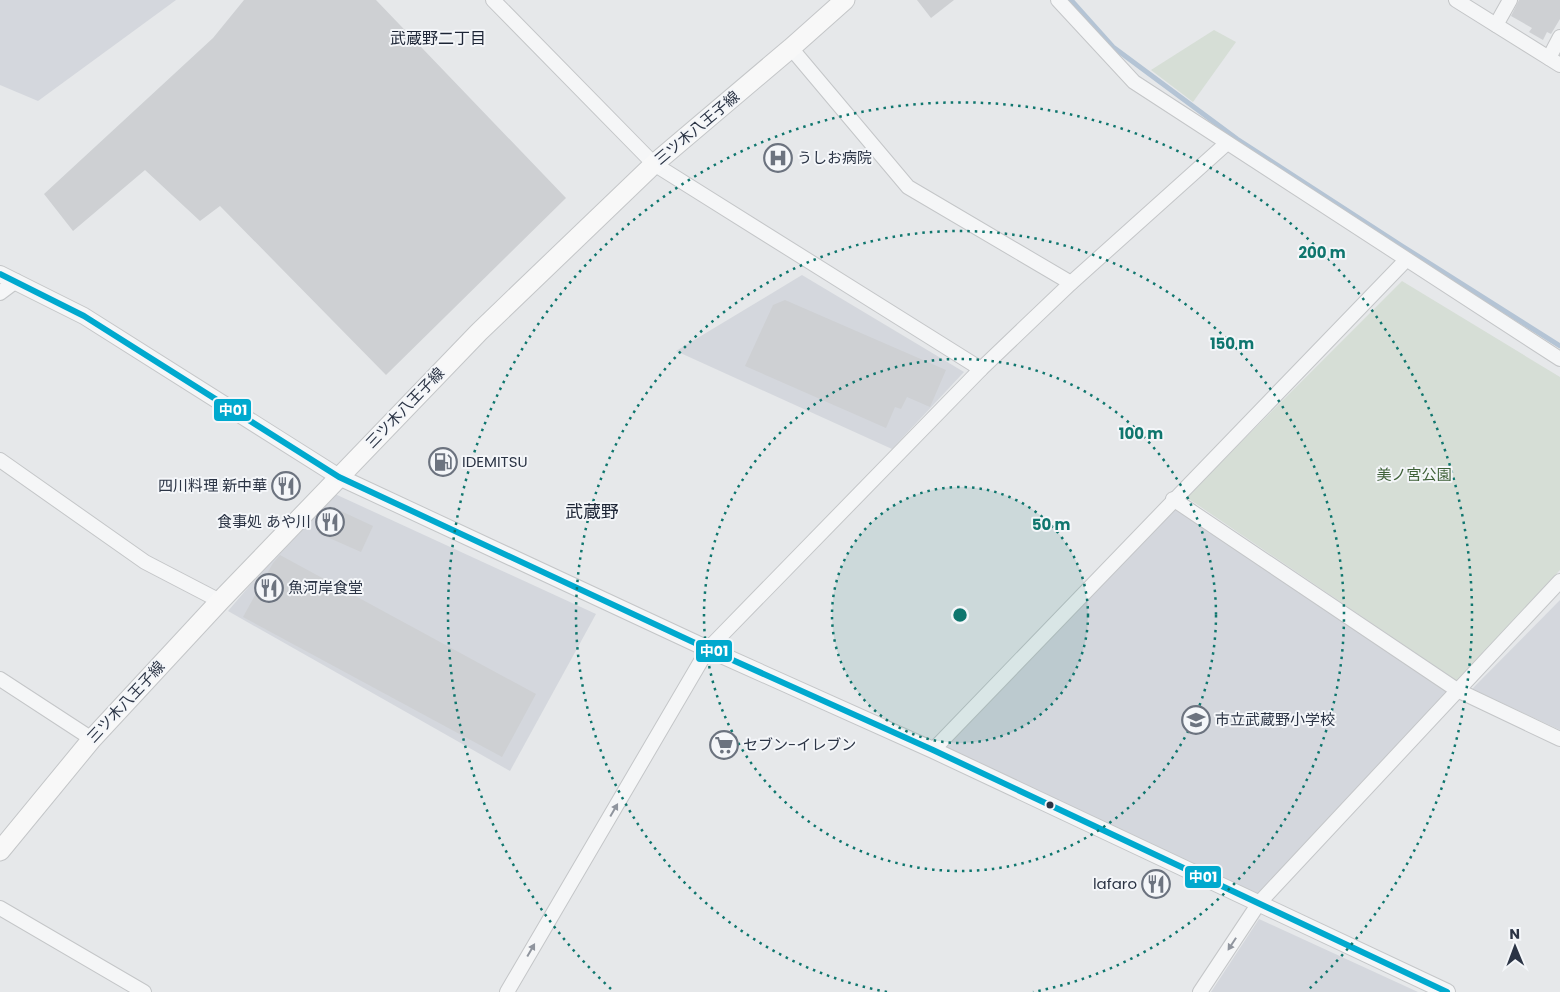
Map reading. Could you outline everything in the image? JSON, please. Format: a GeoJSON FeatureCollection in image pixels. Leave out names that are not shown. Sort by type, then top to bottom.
{"type":"FeatureCollection","features":[{"type":"Feature","properties":{"kind":"main road","name":"三ツ木八王子線"},"geometry":{"type":"LineString","coordinates":[[0,851],[92,738],[220,601],[479,332],[654,164],[845,0]]}},
{"type":"Feature","properties":{"kind":"street"},"geometry":{"type":"LineString","coordinates":[[493,0],[654,164],[981,369]]}},
{"type":"Feature","properties":{"kind":"street"},"geometry":{"type":"LineString","coordinates":[[1058,0],[1134,82],[1560,359]]}},
{"type":"Feature","properties":{"kind":"street"},"geometry":{"type":"LineString","coordinates":[[1456,0],[1555,61],[1560,37]]}},
{"type":"Feature","properties":{"kind":"street"},"geometry":{"type":"LineString","coordinates":[[1496,25],[1510,0]]}},
{"type":"Feature","properties":{"kind":"street"},"geometry":{"type":"LineString","coordinates":[[791,48],[908,187],[1071,283]]}},
{"type":"Feature","properties":{"kind":"street"},"geometry":{"type":"LineString","coordinates":[[507,992],[708,649],[981,369],[1071,283],[1227,142]]}},
{"type":"Feature","properties":{"kind":"street"},"geometry":{"type":"LineString","coordinates":[[933,750],[1173,499],[1406,260]]}},
{"type":"Feature","properties":{"kind":"street"},"geometry":{"type":"LineString","coordinates":[[0,274],[84,316],[339,477],[708,649],[933,750],[1447,992]]}},
{"type":"Feature","properties":{"kind":"street"},"geometry":{"type":"LineString","coordinates":[[0,294],[16,281]]}},
{"type":"Feature","properties":{"kind":"street"},"geometry":{"type":"LineString","coordinates":[[0,460],[146,562],[220,601]]}},
{"type":"Feature","properties":{"kind":"street"},"geometry":{"type":"LineString","coordinates":[[1173,499],[1457,690],[1560,739]]}},
{"type":"Feature","properties":{"kind":"street"},"geometry":{"type":"LineString","coordinates":[[1200,992],[1259,903],[1560,581]]}},
{"type":"Feature","properties":{"kind":"street"},"geometry":{"type":"LineString","coordinates":[[0,678],[92,738]]}},
{"type":"Feature","properties":{"kind":"street"},"geometry":{"type":"LineString","coordinates":[[0,908],[144,992]]}},
{"type":"Feature","properties":{"kind":"shaded area"},"geometry":{"type":"Polygon","coordinates":[[[0,0],[176,0],[38,101],[0,85],[0,0]]]}},
{"type":"Feature","properties":{"kind":"shaded area"},"geometry":{"type":"Polygon","coordinates":[[[802,275],[964,372],[892,449],[676,351],[802,275]]]}},
{"type":"Feature","properties":{"kind":"shaded area"},"geometry":{"type":"Polygon","coordinates":[[[335,494],[596,614],[510,771],[228,611],[275,556],[335,494]]]}},
{"type":"Feature","properties":{"kind":"shaded area","name":"市立武蔵野小学校"},"geometry":{"type":"Polygon","coordinates":[[[1173,499],[1457,690],[1259,903],[933,750],[1173,499]]]}},
{"type":"Feature","properties":{"kind":"shaded area"},"geometry":{"type":"Polygon","coordinates":[[[1560,600],[1560,730],[1472,689],[1560,600]]]}},
{"type":"Feature","properties":{"kind":"shaded area"},"geometry":{"type":"Polygon","coordinates":[[[1259,919],[1418,992],[1211,992],[1259,919]]]}},
{"type":"Feature","properties":{"kind":"green space"},"geometry":{"type":"Polygon","coordinates":[[[1214,30],[1236,42],[1193,102],[1151,70],[1214,30]]]}},
{"type":"Feature","properties":{"kind":"green space","name":"美ノ宮公園"},"geometry":{"type":"Polygon","coordinates":[[[1402,281],[1560,377],[1560,570],[1457,681],[1186,497],[1402,281]]]}},
{"type":"Feature","properties":{"kind":"building"},"geometry":{"type":"Polygon","coordinates":[[[244,0],[376,0],[566,198],[386,375],[220,206],[200,221],[145,170],[73,231],[44,194],[213,38],[244,0]]]}},
{"type":"Feature","properties":{"kind":"building"},"geometry":{"type":"Polygon","coordinates":[[[917,0],[954,0],[931,18],[917,0]]]}},
{"type":"Feature","properties":{"kind":"building"},"geometry":{"type":"Polygon","coordinates":[[[1519,0],[1560,0],[1560,19],[1551,34],[1547,32],[1543,40],[1529,32],[1532,28],[1511,16],[1519,0]]]}},
{"type":"Feature","properties":{"kind":"building"},"geometry":{"type":"Polygon","coordinates":[[[785,300],[946,370],[930,407],[907,397],[901,409],[895,407],[886,428],[745,366],[773,305],[785,300]]]}},
{"type":"Feature","properties":{"kind":"building"},"geometry":{"type":"Polygon","coordinates":[[[330,506],[373,526],[361,552],[318,533],[330,506]]]}},
{"type":"Feature","properties":{"kind":"building"},"geometry":{"type":"Polygon","coordinates":[[[280,555],[536,694],[502,757],[243,617],[273,563],[280,555]]]}},
{"type":"Feature","properties":{"kind":"waterway"},"geometry":{"type":"LineString","coordinates":[[1071,0],[1113,47],[1237,139],[1560,346]]}},
{"type":"Feature","properties":{"kind":"transit line","name":"中01"},"geometry":{"type":"LineString","coordinates":[[0,274],[84,316],[339,477],[708,649],[933,750],[1447,992]]}},
{"type":"Feature","properties":{"kind":"place","name":"うしお病院"},"geometry":{"type":"Point","coordinates":[778,158]}},
{"type":"Feature","properties":{"kind":"place","name":"IDEMITSU"},"geometry":{"type":"Point","coordinates":[443,462]}},
{"type":"Feature","properties":{"kind":"place","name":"四川料理 新中華"},"geometry":{"type":"Point","coordinates":[286,486]}},
{"type":"Feature","properties":{"kind":"place","name":"食事処 あや川"},"geometry":{"type":"Point","coordinates":[330,522]}},
{"type":"Feature","properties":{"kind":"place","name":"魚河岸食堂"},"geometry":{"type":"Point","coordinates":[269,588]}},
{"type":"Feature","properties":{"kind":"place","name":"市立武蔵野小学校"},"geometry":{"type":"Point","coordinates":[1196,720]}},
{"type":"Feature","properties":{"kind":"place","name":"セブン-イレブン"},"geometry":{"type":"Point","coordinates":[724,745]}},
{"type":"Feature","properties":{"kind":"place","name":"lafaro"},"geometry":{"type":"Point","coordinates":[1156,884]}},
{"type":"Feature","properties":{"kind":"district","name":"武蔵野二丁目"},"geometry":{"type":"Point","coordinates":[438,38]}},
{"type":"Feature","properties":{"kind":"district","name":"武蔵野"},"geometry":{"type":"Point","coordinates":[592,512]}}]}
